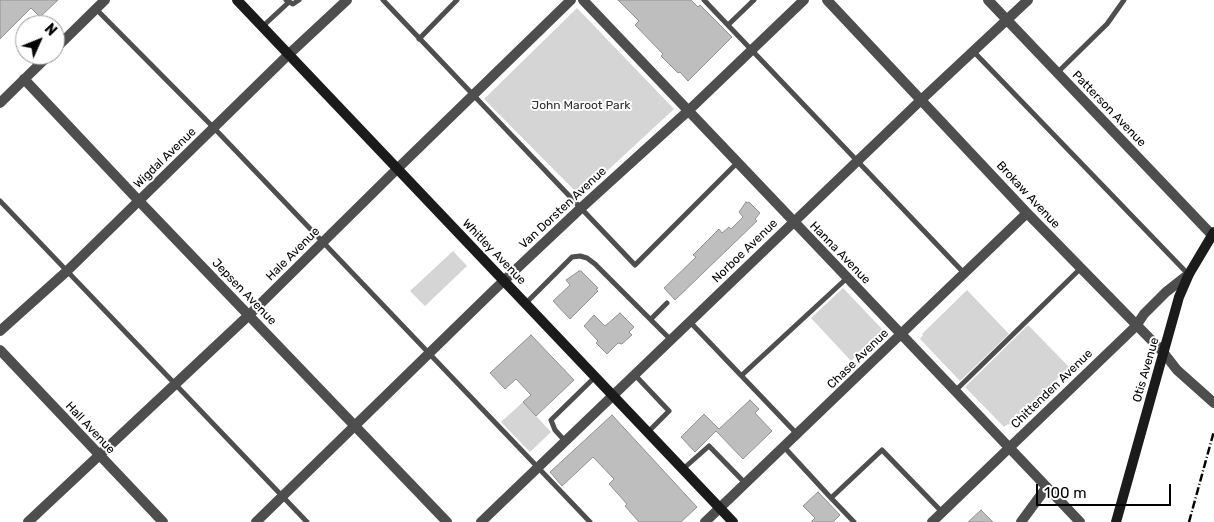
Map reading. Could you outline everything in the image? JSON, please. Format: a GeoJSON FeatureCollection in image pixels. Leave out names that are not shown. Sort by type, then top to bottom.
{"type":"FeatureCollection","features":[{"type":"Feature","properties":{"kind":"street"},"geometry":{"type":"LineString","coordinates":[[65,39],[104,0]]}},
{"type":"Feature","properties":{"kind":"street","name":"Whitley Avenue"},"geometry":{"type":"LineString","coordinates":[[237,0],[733,522]]}},
{"type":"Feature","properties":{"kind":"street","name":"Wigdal Avenue"},"geometry":{"type":"LineString","coordinates":[[0,331],[67,271],[288,55],[347,0]]}},
{"type":"Feature","properties":{"kind":"street","name":"Hale Avenue"},"geometry":{"type":"LineString","coordinates":[[28,522],[249,315],[397,168],[571,0]]}},
{"type":"Feature","properties":{"kind":"street","name":"Hanna Avenue"},"geometry":{"type":"LineString","coordinates":[[583,0],[1080,522]]}},
{"type":"Feature","properties":{"kind":"street","name":"Van Dorsten Avenue"},"geometry":{"type":"LineString","coordinates":[[256,522],[504,280],[688,111],[804,0]]}},
{"type":"Feature","properties":{"kind":"street","name":"Brokaw Avenue"},"geometry":{"type":"LineString","coordinates":[[828,0],[1027,213],[1136,326],[1164,352],[1177,370],[1214,404]]}},
{"type":"Feature","properties":{"kind":"street","name":"Patterson Avenue"},"geometry":{"type":"LineString","coordinates":[[988,0],[1056,73],[1213,233]]}},
{"type":"Feature","properties":{"kind":"street","name":"Norboe Avenue"},"geometry":{"type":"LineString","coordinates":[[481,522],[856,161],[1028,0]]}},
{"type":"Feature","properties":{"kind":"street"},"geometry":{"type":"LineString","coordinates":[[0,103],[39,65]]}},
{"type":"Feature","properties":{"kind":"street","name":"Jepsen Avenue"},"geometry":{"type":"LineString","coordinates":[[24,79],[447,522]]}},
{"type":"Feature","properties":{"kind":"street","name":"Chase Avenue"},"geometry":{"type":"LineString","coordinates":[[704,522],[1027,213]]}},
{"type":"Feature","properties":{"kind":"street","name":"Otis Avenue"},"geometry":{"type":"LineString","coordinates":[[1116,522],[1179,297],[1189,274],[1213,233]]}},
{"type":"Feature","properties":{"kind":"street","name":"Chittenden Avenue"},"geometry":{"type":"LineString","coordinates":[[932,522],[1136,326],[1144,314],[1166,292],[1189,274]]}},
{"type":"Feature","properties":{"kind":"street","name":"Hall Avenue"},"geometry":{"type":"LineString","coordinates":[[0,350],[163,522]]}},
{"type":"Feature","properties":{"kind":"street"},"geometry":{"type":"LineString","coordinates":[[1021,522],[1046,488]]}},
{"type":"Feature","properties":{"kind":"lane"},"geometry":{"type":"LineString","coordinates":[[262,27],[288,1],[293,4],[299,0]]}},
{"type":"Feature","properties":{"kind":"lane"},"geometry":{"type":"LineString","coordinates":[[382,0],[636,265],[737,163]]}},
{"type":"Feature","properties":{"kind":"lane"},"geometry":{"type":"LineString","coordinates":[[419,39],[457,0]]}},
{"type":"Feature","properties":{"kind":"lane"},"geometry":{"type":"LineString","coordinates":[[704,0],[964,274]]}},
{"type":"Feature","properties":{"kind":"lane"},"geometry":{"type":"LineString","coordinates":[[728,25],[754,0]]}},
{"type":"Feature","properties":{"kind":"lane"},"geometry":{"type":"LineString","coordinates":[[1056,73],[1107,24],[1124,0]]}},
{"type":"Feature","properties":{"kind":"lane"},"geometry":{"type":"LineString","coordinates":[[96,9],[214,128],[590,522]]}},
{"type":"Feature","properties":{"kind":"lane"},"geometry":{"type":"LineString","coordinates":[[974,51],[1189,274]]}},
{"type":"Feature","properties":{"kind":"lane"},"geometry":{"type":"LineString","coordinates":[[0,201],[308,522]]}},
{"type":"Feature","properties":{"kind":"lane"},"geometry":{"type":"LineString","coordinates":[[526,303],[572,257],[580,256],[587,258],[595,264],[671,340]]}},
{"type":"Feature","properties":{"kind":"lane"},"geometry":{"type":"LineString","coordinates":[[955,391],[1081,268]]}},
{"type":"Feature","properties":{"kind":"lane"},"geometry":{"type":"LineString","coordinates":[[742,376],[847,278]]}},
{"type":"Feature","properties":{"kind":"lane"},"geometry":{"type":"LineString","coordinates":[[651,319],[666,303]]}},
{"type":"Feature","properties":{"kind":"lane"},"geometry":{"type":"LineString","coordinates":[[690,322],[797,434]]}},
{"type":"Feature","properties":{"kind":"lane"},"geometry":{"type":"LineString","coordinates":[[634,374],[669,412],[647,432]]}},
{"type":"Feature","properties":{"kind":"lane"},"geometry":{"type":"LineString","coordinates":[[565,441],[554,430],[551,420],[595,376]]}},
{"type":"Feature","properties":{"kind":"lane"},"geometry":{"type":"LineString","coordinates":[[683,470],[709,446],[745,483]]}},
{"type":"Feature","properties":{"kind":"lane"},"geometry":{"type":"LineString","coordinates":[[784,447],[854,522]]}},
{"type":"Feature","properties":{"kind":"lane"},"geometry":{"type":"LineString","coordinates":[[831,498],[882,450],[942,513]]}},
{"type":"Feature","properties":{"kind":"green space","name":"John Maroot Park"},"geometry":{"type":"Polygon","coordinates":[[[577,8],[674,109],[580,196],[484,99],[577,8]]]}},
{"type":"Feature","properties":{"kind":"green space"},"geometry":{"type":"Polygon","coordinates":[[[453,251],[467,266],[425,306],[410,291],[453,251]]]}},
{"type":"Feature","properties":{"kind":"green space"},"geometry":{"type":"Polygon","coordinates":[[[843,288],[883,330],[851,361],[811,318],[843,288]]]}},
{"type":"Feature","properties":{"kind":"green space"},"geometry":{"type":"Polygon","coordinates":[[[967,290],[1009,334],[960,381],[920,339],[922,334],[967,290]]]}},
{"type":"Feature","properties":{"kind":"green space"},"geometry":{"type":"Polygon","coordinates":[[[1028,325],[1069,367],[1011,425],[1008,424],[1004,427],[965,387],[1028,325]]]}},
{"type":"Feature","properties":{"kind":"green space"},"geometry":{"type":"Polygon","coordinates":[[[523,402],[551,432],[530,452],[501,422],[523,402]]]}},
{"type":"Feature","properties":{"kind":"building"},"geometry":{"type":"Polygon","coordinates":[[[0,0],[58,0],[42,15],[38,15],[31,8],[24,15],[15,15],[15,24],[0,39],[0,0]]]}},
{"type":"Feature","properties":{"kind":"building"},"geometry":{"type":"Polygon","coordinates":[[[618,0],[691,0],[698,7],[700,5],[732,37],[688,81],[661,56],[663,54],[635,25],[639,21],[618,0]]]}},
{"type":"Feature","properties":{"kind":"building"},"geometry":{"type":"Polygon","coordinates":[[[746,202],[749,202],[760,213],[755,219],[757,221],[675,300],[664,288],[696,257],[693,255],[719,229],[722,233],[729,227],[731,229],[743,217],[739,212],[746,202]]]}},
{"type":"Feature","properties":{"kind":"building"},"geometry":{"type":"Polygon","coordinates":[[[579,271],[598,288],[596,289],[598,291],[570,319],[553,301],[570,285],[566,280],[579,271]]]}},
{"type":"Feature","properties":{"kind":"building"},"geometry":{"type":"Polygon","coordinates":[[[620,313],[634,327],[629,332],[632,335],[622,344],[618,343],[607,354],[596,343],[598,341],[584,326],[594,315],[605,326],[620,313]]]}},
{"type":"Feature","properties":{"kind":"building"},"geometry":{"type":"Polygon","coordinates":[[[531,335],[574,380],[536,416],[523,402],[531,395],[516,379],[505,389],[490,373],[531,335]]]}},
{"type":"Feature","properties":{"kind":"building"},"geometry":{"type":"Polygon","coordinates":[[[750,400],[759,409],[755,413],[772,431],[743,459],[716,431],[695,452],[681,437],[704,414],[719,429],[750,400]]]}},
{"type":"Feature","properties":{"kind":"building"},"geometry":{"type":"Polygon","coordinates":[[[612,415],[697,507],[681,522],[639,522],[625,506],[627,504],[609,484],[614,479],[593,457],[562,486],[550,472],[612,415]]]}},
{"type":"Feature","properties":{"kind":"building"},"geometry":{"type":"Polygon","coordinates":[[[818,492],[840,515],[833,522],[811,522],[815,518],[803,506],[818,492]]]}},
{"type":"Feature","properties":{"kind":"building"},"geometry":{"type":"Polygon","coordinates":[[[981,510],[993,522],[968,522],[981,510]]]}},
{"type":"Feature","properties":{"kind":"railway"},"geometry":{"type":"LineString","coordinates":[[1189,522],[1214,431]]}}]}
